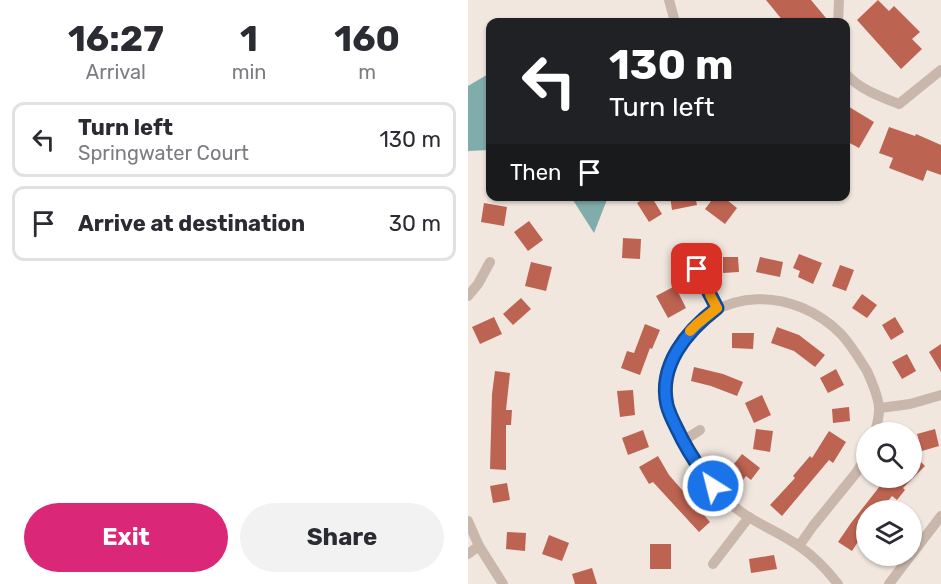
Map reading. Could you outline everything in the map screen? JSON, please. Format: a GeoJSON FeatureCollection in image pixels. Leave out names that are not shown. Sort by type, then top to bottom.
{"type":"FeatureCollection","features":[{"type":"Feature","properties":{"kind":"street"},"geometry":{"type":"LineString","coordinates":[[669,0],[674,18]]}},
{"type":"Feature","properties":{"kind":"street"},"geometry":{"type":"LineString","coordinates":[[838,18],[839,0]]}},
{"type":"Feature","properties":{"kind":"street"},"geometry":{"type":"LineString","coordinates":[[850,79],[899,104],[941,70]]}},
{"type":"Feature","properties":{"kind":"street"},"geometry":{"type":"LineString","coordinates":[[686,250],[717,308]]}},
{"type":"Feature","properties":{"kind":"street"},"geometry":{"type":"LineString","coordinates":[[468,296],[478,284],[489,262]]}},
{"type":"Feature","properties":{"kind":"street"},"geometry":{"type":"LineString","coordinates":[[838,584],[826,569],[799,546],[749,517],[713,486],[702,472],[672,420],[667,405],[666,382],[684,339],[697,324],[717,308],[731,303],[762,299],[791,304],[814,314],[839,333],[855,352],[871,379],[880,408],[877,422]]}},
{"type":"Feature","properties":{"kind":"street"},"geometry":{"type":"LineString","coordinates":[[880,408],[909,404],[941,394]]}},
{"type":"Feature","properties":{"kind":"street"},"geometry":{"type":"LineString","coordinates":[[683,441],[700,430]]}},
{"type":"Feature","properties":{"kind":"street"},"geometry":{"type":"LineString","coordinates":[[799,546],[856,473]]}},
{"type":"Feature","properties":{"kind":"street"},"geometry":{"type":"LineString","coordinates":[[922,541],[941,516]]}},
{"type":"Feature","properties":{"kind":"street"},"geometry":{"type":"LineString","coordinates":[[713,564],[749,517]]}},
{"type":"Feature","properties":{"kind":"street"},"geometry":{"type":"LineString","coordinates":[[468,521],[503,584]]}},
{"type":"Feature","properties":{"kind":"street"},"geometry":{"type":"LineString","coordinates":[[468,554],[480,546]]}},
{"type":"Feature","properties":{"kind":"street"},"geometry":{"type":"LineString","coordinates":[[889,584],[903,566]]}},
{"type":"Feature","properties":{"kind":"water"},"geometry":{"type":"Polygon","coordinates":[[[486,75],[486,150],[468,151],[468,86],[486,75]]]}},
{"type":"Feature","properties":{"kind":"water"},"geometry":{"type":"Polygon","coordinates":[[[574,201],[606,201],[594,233],[574,201]]]}},
{"type":"Feature","properties":{"kind":"building"},"geometry":{"type":"Polygon","coordinates":[[[766,0],[811,0],[826,18],[781,18],[766,0]]]}},
{"type":"Feature","properties":{"kind":"building"},"geometry":{"type":"Polygon","coordinates":[[[878,0],[889,11],[894,6],[920,32],[912,39],[922,49],[901,69],[857,20],[878,0]]]}},
{"type":"Feature","properties":{"kind":"building"},"geometry":{"type":"Polygon","coordinates":[[[850,107],[874,122],[859,148],[850,143],[850,107]]]}},
{"type":"Feature","properties":{"kind":"building"},"geometry":{"type":"Polygon","coordinates":[[[889,127],[915,136],[916,134],[941,145],[941,175],[927,170],[923,181],[889,168],[893,158],[879,153],[889,127]]]}},
{"type":"Feature","properties":{"kind":"building"},"geometry":{"type":"Polygon","coordinates":[[[654,201],[662,214],[649,222],[637,203],[654,201]]]}},
{"type":"Feature","properties":{"kind":"building"},"geometry":{"type":"Polygon","coordinates":[[[671,201],[696,201],[697,205],[672,210],[671,201]]]}},
{"type":"Feature","properties":{"kind":"building"},"geometry":{"type":"Polygon","coordinates":[[[711,201],[728,201],[737,208],[725,224],[705,209],[711,201]]]}},
{"type":"Feature","properties":{"kind":"building"},"geometry":{"type":"Polygon","coordinates":[[[484,203],[507,207],[504,226],[481,222],[484,203]]]}},
{"type":"Feature","properties":{"kind":"building"},"geometry":{"type":"Polygon","coordinates":[[[529,221],[543,240],[528,251],[514,232],[529,221]]]}},
{"type":"Feature","properties":{"kind":"building"},"geometry":{"type":"Polygon","coordinates":[[[623,238],[641,239],[640,259],[622,258],[623,238]]]}},
{"type":"Feature","properties":{"kind":"building"},"geometry":{"type":"Polygon","coordinates":[[[799,254],[822,263],[813,284],[798,277],[800,271],[793,268],[799,254]]]}},
{"type":"Feature","properties":{"kind":"building"},"geometry":{"type":"Polygon","coordinates":[[[723,257],[738,257],[739,272],[723,273],[723,257]]]}},
{"type":"Feature","properties":{"kind":"building"},"geometry":{"type":"Polygon","coordinates":[[[760,257],[783,262],[780,277],[756,272],[760,257]]]}},
{"type":"Feature","properties":{"kind":"building"},"geometry":{"type":"Polygon","coordinates":[[[531,262],[552,267],[546,291],[525,286],[531,262]]]}},
{"type":"Feature","properties":{"kind":"building"},"geometry":{"type":"Polygon","coordinates":[[[840,265],[854,270],[846,291],[832,286],[840,265]]]}},
{"type":"Feature","properties":{"kind":"building"},"geometry":{"type":"Polygon","coordinates":[[[675,286],[686,308],[668,318],[656,296],[675,286]]]}},
{"type":"Feature","properties":{"kind":"building"},"geometry":{"type":"Polygon","coordinates":[[[862,294],[877,305],[867,318],[852,308],[862,294]]]}},
{"type":"Feature","properties":{"kind":"building"},"geometry":{"type":"Polygon","coordinates":[[[521,298],[531,309],[513,325],[503,314],[521,298]]]}},
{"type":"Feature","properties":{"kind":"building"},"geometry":{"type":"Polygon","coordinates":[[[494,317],[502,334],[480,344],[472,327],[494,317]]]}},
{"type":"Feature","properties":{"kind":"building"},"geometry":{"type":"Polygon","coordinates":[[[895,317],[904,332],[891,340],[882,325],[895,317]]]}},
{"type":"Feature","properties":{"kind":"building"},"geometry":{"type":"Polygon","coordinates":[[[645,324],[660,330],[652,349],[650,348],[640,375],[621,368],[627,351],[634,353],[645,324]]]}},
{"type":"Feature","properties":{"kind":"building"},"geometry":{"type":"Polygon","coordinates":[[[777,327],[799,335],[825,355],[815,367],[794,351],[771,343],[777,327]]]}},
{"type":"Feature","properties":{"kind":"building"},"geometry":{"type":"Polygon","coordinates":[[[732,333],[754,333],[753,349],[732,348],[732,333]]]}},
{"type":"Feature","properties":{"kind":"building"},"geometry":{"type":"Polygon","coordinates":[[[941,344],[941,372],[929,352],[941,344]]]}},
{"type":"Feature","properties":{"kind":"building"},"geometry":{"type":"Polygon","coordinates":[[[907,354],[916,371],[902,379],[892,362],[907,354]]]}},
{"type":"Feature","properties":{"kind":"building"},"geometry":{"type":"Polygon","coordinates":[[[694,367],[743,382],[737,396],[691,381],[694,367]]]}},
{"type":"Feature","properties":{"kind":"building"},"geometry":{"type":"Polygon","coordinates":[[[836,369],[844,385],[828,393],[820,378],[836,369]]]}},
{"type":"Feature","properties":{"kind":"building"},"geometry":{"type":"Polygon","coordinates":[[[495,371],[510,373],[506,410],[512,410],[511,425],[506,425],[506,470],[490,469],[492,394],[495,371]]]}},
{"type":"Feature","properties":{"kind":"building"},"geometry":{"type":"Polygon","coordinates":[[[633,390],[635,415],[620,417],[617,391],[633,390]]]}},
{"type":"Feature","properties":{"kind":"building"},"geometry":{"type":"Polygon","coordinates":[[[762,395],[771,415],[754,423],[745,403],[762,395]]]}},
{"type":"Feature","properties":{"kind":"building"},"geometry":{"type":"Polygon","coordinates":[[[849,407],[850,421],[833,423],[832,409],[849,407]]]}},
{"type":"Feature","properties":{"kind":"building"},"geometry":{"type":"Polygon","coordinates":[[[756,429],[773,431],[770,452],[753,449],[756,429]]]}},
{"type":"Feature","properties":{"kind":"building"},"geometry":{"type":"Polygon","coordinates":[[[935,429],[939,446],[922,451],[922,433],[935,429]]]}},
{"type":"Feature","properties":{"kind":"building"},"geometry":{"type":"Polygon","coordinates":[[[643,430],[649,447],[628,455],[622,438],[643,430]]]}},
{"type":"Feature","properties":{"kind":"building"},"geometry":{"type":"Polygon","coordinates":[[[829,431],[846,442],[833,463],[829,460],[782,516],[770,505],[795,478],[793,476],[810,456],[812,458],[829,431]]]}},
{"type":"Feature","properties":{"kind":"building"},"geometry":{"type":"Polygon","coordinates":[[[742,454],[760,468],[751,480],[746,476],[743,480],[729,470],[742,454]]]}},
{"type":"Feature","properties":{"kind":"building"},"geometry":{"type":"Polygon","coordinates":[[[658,456],[669,475],[710,522],[699,532],[653,482],[649,484],[639,467],[658,456]]]}},
{"type":"Feature","properties":{"kind":"building"},"geometry":{"type":"Polygon","coordinates":[[[507,483],[510,500],[493,503],[490,486],[507,483]]]}},
{"type":"Feature","properties":{"kind":"building"},"geometry":{"type":"Polygon","coordinates":[[[878,488],[903,488],[905,490],[897,500],[892,496],[889,500],[869,500],[878,488]]]}},
{"type":"Feature","properties":{"kind":"building"},"geometry":{"type":"Polygon","coordinates":[[[856,517],[856,545],[852,551],[838,542],[856,517]]]}},
{"type":"Feature","properties":{"kind":"building"},"geometry":{"type":"Polygon","coordinates":[[[507,532],[526,533],[525,551],[506,549],[507,532]]]}},
{"type":"Feature","properties":{"kind":"building"},"geometry":{"type":"Polygon","coordinates":[[[549,535],[569,543],[562,561],[542,554],[549,535]]]}},
{"type":"Feature","properties":{"kind":"building"},"geometry":{"type":"Polygon","coordinates":[[[650,544],[671,544],[671,569],[650,569],[650,544]]]}},
{"type":"Feature","properties":{"kind":"building"},"geometry":{"type":"Polygon","coordinates":[[[774,555],[777,569],[751,573],[749,559],[774,555]]]}},
{"type":"Feature","properties":{"kind":"building"},"geometry":{"type":"Polygon","coordinates":[[[592,568],[597,584],[575,584],[572,574],[592,568]]]}},
{"type":"Feature","properties":{"kind":"slow traffic"},"geometry":{"type":"LineString","coordinates":[[690,331],[717,308],[710,295]]}},
{"type":"Feature","properties":{"kind":"route"},"geometry":{"type":"LineString","coordinates":[[697,269],[717,308],[697,324],[678,349],[672,360],[666,382],[666,394],[672,420],[690,453],[713,486]]}}]}
